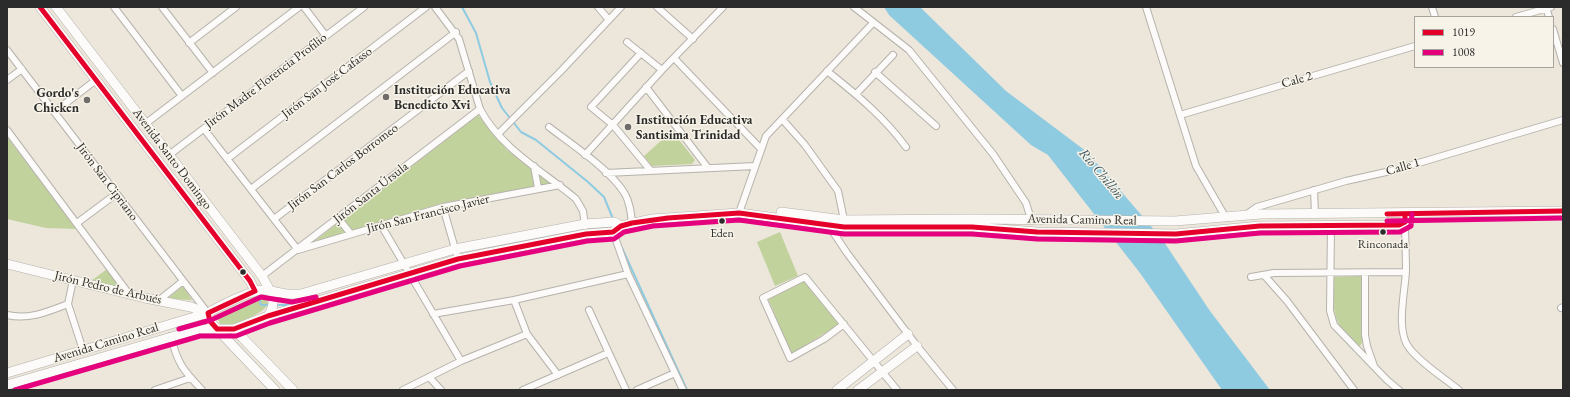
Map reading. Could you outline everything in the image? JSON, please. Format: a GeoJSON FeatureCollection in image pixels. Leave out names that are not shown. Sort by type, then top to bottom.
{"type":"FeatureCollection","features":[{"type":"Feature","properties":{"kind":"main road","name":"Avenida Santo Domingo"},"geometry":{"type":"LineString","coordinates":[[40,7],[250,280],[255,291]]}},
{"type":"Feature","properties":{"kind":"main road","name":"Avenida Santo Domingo"},"geometry":{"type":"LineString","coordinates":[[56,7],[262,276],[273,299],[274,305],[268,316]]}},
{"type":"Feature","properties":{"kind":"main road","name":"Avenida Camino Real"},"geometry":{"type":"LineString","coordinates":[[7,385],[199,329],[234,329],[268,316],[458,259],[617,229],[632,223],[652,219],[775,211],[844,220],[1034,219],[1175,221],[1246,216],[1315,214],[1405,218]]}},
{"type":"Feature","properties":{"kind":"main road"},"geometry":{"type":"LineString","coordinates":[[1405,218],[1563,212]]}},
{"type":"Feature","properties":{"kind":"main road","name":"Avenida Camino Real"},"geometry":{"type":"LineString","coordinates":[[750,213],[829,226],[972,227],[1037,232],[1176,234],[1260,226],[1399,225],[1405,218]]}},
{"type":"Feature","properties":{"kind":"main road","name":"Avenida Camino Real"},"geometry":{"type":"LineString","coordinates":[[7,373],[208,313],[255,291],[269,291],[281,294],[301,294],[455,249],[584,224],[614,222],[617,229]]}},
{"type":"Feature","properties":{"kind":"main road","name":"Jirón Pedro de Arbués"},"geometry":{"type":"LineString","coordinates":[[7,264],[158,301],[191,307],[208,313]]}},
{"type":"Feature","properties":{"kind":"main road"},"geometry":{"type":"LineString","coordinates":[[208,313],[210,321],[275,390]]}},
{"type":"Feature","properties":{"kind":"main road"},"geometry":{"type":"LineString","coordinates":[[234,329],[293,390]]}},
{"type":"Feature","properties":{"kind":"main road"},"geometry":{"type":"LineString","coordinates":[[836,390],[908,334]]}},
{"type":"Feature","properties":{"kind":"main road"},"geometry":{"type":"LineString","coordinates":[[858,390],[917,346]]}},
{"type":"Feature","properties":{"kind":"street"},"geometry":{"type":"LineString","coordinates":[[114,7],[182,96]]}},
{"type":"Feature","properties":{"kind":"street"},"geometry":{"type":"LineString","coordinates":[[172,7],[164,9],[213,73]]}},
{"type":"Feature","properties":{"kind":"street"},"geometry":{"type":"LineString","coordinates":[[190,43],[236,7]]}},
{"type":"Feature","properties":{"kind":"street"},"geometry":{"type":"LineString","coordinates":[[145,124],[299,7]]}},
{"type":"Feature","properties":{"kind":"street"},"geometry":{"type":"LineString","coordinates":[[304,7],[326,36]]}},
{"type":"Feature","properties":{"kind":"street","name":"Jirón Madre Florencia Profilio"},"geometry":{"type":"LineString","coordinates":[[169,155],[364,7]]}},
{"type":"Feature","properties":{"kind":"street","name":"Jirón San José Cafasso"},"geometry":{"type":"LineString","coordinates":[[227,159],[426,7]]}},
{"type":"Feature","properties":{"kind":"street"},"geometry":{"type":"LineString","coordinates":[[435,7],[456,32],[480,109],[485,118],[509,147],[560,185],[580,205],[586,234]]}},
{"type":"Feature","properties":{"kind":"street"},"geometry":{"type":"LineString","coordinates":[[598,7],[609,20]]}},
{"type":"Feature","properties":{"kind":"street"},"geometry":{"type":"LineString","coordinates":[[498,134],[562,72],[621,7]]}},
{"type":"Feature","properties":{"kind":"street"},"geometry":{"type":"LineString","coordinates":[[657,7],[693,39]]}},
{"type":"Feature","properties":{"kind":"street"},"geometry":{"type":"LineString","coordinates":[[585,155],[646,87],[723,7]]}},
{"type":"Feature","properties":{"kind":"street"},"geometry":{"type":"LineString","coordinates":[[854,7],[873,23],[895,37],[909,50],[930,78],[979,135],[1023,198],[1034,219]]}},
{"type":"Feature","properties":{"kind":"street"},"geometry":{"type":"LineString","coordinates":[[1146,7],[1196,166],[1226,218]]}},
{"type":"Feature","properties":{"kind":"street"},"geometry":{"type":"LineString","coordinates":[[1519,16],[1548,7]]}},
{"type":"Feature","properties":{"kind":"street"},"geometry":{"type":"LineString","coordinates":[[739,213],[766,136],[873,23]]}},
{"type":"Feature","properties":{"kind":"street"},"geometry":{"type":"LineString","coordinates":[[251,189],[456,32]]}},
{"type":"Feature","properties":{"kind":"street"},"geometry":{"type":"LineString","coordinates":[[1554,33],[1563,64]]}},
{"type":"Feature","properties":{"kind":"street"},"geometry":{"type":"LineString","coordinates":[[627,42],[662,70]]}},
{"type":"Feature","properties":{"kind":"street","name":"Cale 2"},"geometry":{"type":"LineString","coordinates":[[1180,115],[1414,46]]}},
{"type":"Feature","properties":{"kind":"street","name":"Jirón San Cipriano"},"geometry":{"type":"LineString","coordinates":[[7,50],[208,313]]}},
{"type":"Feature","properties":{"kind":"street"},"geometry":{"type":"LineString","coordinates":[[641,53],[591,107],[613,125],[651,171]]}},
{"type":"Feature","properties":{"kind":"street"},"geometry":{"type":"LineString","coordinates":[[856,94],[875,72],[893,55]]}},
{"type":"Feature","properties":{"kind":"street"},"geometry":{"type":"LineString","coordinates":[[674,58],[761,149]]}},
{"type":"Feature","properties":{"kind":"street"},"geometry":{"type":"LineString","coordinates":[[7,80],[22,69]]}},
{"type":"Feature","properties":{"kind":"street","name":"Jirón San Carlos Borromeo"},"geometry":{"type":"LineString","coordinates":[[274,219],[469,71]]}},
{"type":"Feature","properties":{"kind":"street"},"geometry":{"type":"LineString","coordinates":[[827,71],[856,94],[893,128],[906,147]]}},
{"type":"Feature","properties":{"kind":"street"},"geometry":{"type":"LineString","coordinates":[[875,72],[936,126]]}},
{"type":"Feature","properties":{"kind":"street"},"geometry":{"type":"LineString","coordinates":[[54,112],[96,80]]}},
{"type":"Feature","properties":{"kind":"street"},"geometry":{"type":"LineString","coordinates":[[646,87],[708,168]]}},
{"type":"Feature","properties":{"kind":"street","name":"Jirón Santa Úrsula"},"geometry":{"type":"LineString","coordinates":[[262,276],[298,250],[480,109]]}},
{"type":"Feature","properties":{"kind":"street"},"geometry":{"type":"LineString","coordinates":[[782,119],[805,146],[838,191],[844,220]]}},
{"type":"Feature","properties":{"kind":"street","name":"Calle 1"},"geometry":{"type":"LineString","coordinates":[[1246,216],[1257,207],[1314,190],[1395,170],[1563,120]]}},
{"type":"Feature","properties":{"kind":"street"},"geometry":{"type":"LineString","coordinates":[[549,127],[606,173],[624,193],[629,203],[632,223]]}},
{"type":"Feature","properties":{"kind":"street"},"geometry":{"type":"LineString","coordinates":[[204,129],[298,250]]}},
{"type":"Feature","properties":{"kind":"street"},"geometry":{"type":"LineString","coordinates":[[7,130],[129,294]]}},
{"type":"Feature","properties":{"kind":"street"},"geometry":{"type":"LineString","coordinates":[[534,166],[538,188]]}},
{"type":"Feature","properties":{"kind":"street"},"geometry":{"type":"LineString","coordinates":[[606,173],[756,166]]}},
{"type":"Feature","properties":{"kind":"street","name":"Jirón San Francisco Javier"},"geometry":{"type":"LineString","coordinates":[[298,250],[443,207],[560,185]]}},
{"type":"Feature","properties":{"kind":"street"},"geometry":{"type":"LineString","coordinates":[[1314,190],[1315,214]]}},
{"type":"Feature","properties":{"kind":"street"},"geometry":{"type":"LineString","coordinates":[[77,224],[116,194]]}},
{"type":"Feature","properties":{"kind":"street"},"geometry":{"type":"LineString","coordinates":[[443,207],[458,259]]}},
{"type":"Feature","properties":{"kind":"street"},"geometry":{"type":"LineString","coordinates":[[338,218],[350,234]]}},
{"type":"Feature","properties":{"kind":"street"},"geometry":{"type":"LineString","coordinates":[[1405,218],[1406,272],[1402,325],[1404,338],[1409,348],[1459,390]]}},
{"type":"Feature","properties":{"kind":"street"},"geometry":{"type":"LineString","coordinates":[[381,225],[462,362]]}},
{"type":"Feature","properties":{"kind":"street"},"geometry":{"type":"LineString","coordinates":[[1331,225],[1330,311],[1334,325],[1376,369],[1399,390]]}},
{"type":"Feature","properties":{"kind":"street"},"geometry":{"type":"LineString","coordinates":[[829,226],[847,253],[917,346],[953,390]]}},
{"type":"Feature","properties":{"kind":"street"},"geometry":{"type":"LineString","coordinates":[[617,229],[628,274],[683,390]]}},
{"type":"Feature","properties":{"kind":"street"},"geometry":{"type":"LineString","coordinates":[[1251,277],[1274,272],[1406,272]]}},
{"type":"Feature","properties":{"kind":"street"},"geometry":{"type":"LineString","coordinates":[[1365,273],[1365,335],[1367,346],[1376,369]]}},
{"type":"Feature","properties":{"kind":"street"},"geometry":{"type":"LineString","coordinates":[[433,314],[514,300],[628,274]]}},
{"type":"Feature","properties":{"kind":"street"},"geometry":{"type":"LineString","coordinates":[[1264,275],[1287,301],[1354,390]]}},
{"type":"Feature","properties":{"kind":"street"},"geometry":{"type":"LineString","coordinates":[[844,324],[824,339],[790,358],[763,298],[805,277],[844,324],[897,390]]}},
{"type":"Feature","properties":{"kind":"street"},"geometry":{"type":"LineString","coordinates":[[73,280],[68,304],[83,350]]}},
{"type":"Feature","properties":{"kind":"street"},"geometry":{"type":"LineString","coordinates":[[158,301],[183,281]]}},
{"type":"Feature","properties":{"kind":"street"},"geometry":{"type":"LineString","coordinates":[[514,300],[527,334],[558,375]]}},
{"type":"Feature","properties":{"kind":"street"},"geometry":{"type":"LineString","coordinates":[[7,315],[24,317],[33,316],[68,304]]}},
{"type":"Feature","properties":{"kind":"street"},"geometry":{"type":"LineString","coordinates":[[589,310],[626,390]]}},
{"type":"Feature","properties":{"kind":"street"},"geometry":{"type":"LineString","coordinates":[[403,390],[462,362],[527,334]]}},
{"type":"Feature","properties":{"kind":"street"},"geometry":{"type":"LineString","coordinates":[[171,336],[174,353],[180,367],[202,390]]}},
{"type":"Feature","properties":{"kind":"street"},"geometry":{"type":"LineString","coordinates":[[523,390],[608,353]]}},
{"type":"Feature","properties":{"kind":"street"},"geometry":{"type":"LineString","coordinates":[[637,390],[675,372]]}},
{"type":"Feature","properties":{"kind":"street"},"geometry":{"type":"LineString","coordinates":[[429,377],[441,390]]}},
{"type":"Feature","properties":{"kind":"street"},"geometry":{"type":"LineString","coordinates":[[155,390],[190,378]]}},
{"type":"Feature","properties":{"kind":"green space"},"geometry":{"type":"Polygon","coordinates":[[[478,115],[507,150],[554,184],[443,203],[312,243],[478,115]]]}},
{"type":"Feature","properties":{"kind":"green space"},"geometry":{"type":"Polygon","coordinates":[[[672,131],[695,160],[692,164],[652,166],[644,156],[672,131]]]}},
{"type":"Feature","properties":{"kind":"green space"},"geometry":{"type":"Polygon","coordinates":[[[7,137],[77,229],[46,228],[7,219],[7,137]]]}},
{"type":"Feature","properties":{"kind":"green space"},"geometry":{"type":"Polygon","coordinates":[[[780,232],[798,276],[775,286],[757,242],[780,232]]]}},
{"type":"Feature","properties":{"kind":"green space"},"geometry":{"type":"Polygon","coordinates":[[[107,269],[120,288],[91,281],[107,269]]]}},
{"type":"Feature","properties":{"kind":"green space"},"geometry":{"type":"Polygon","coordinates":[[[1362,276],[1363,341],[1360,346],[1348,336],[1338,323],[1334,309],[1334,277],[1362,276]]]}},
{"type":"Feature","properties":{"kind":"green space"},"geometry":{"type":"Polygon","coordinates":[[[804,281],[840,324],[791,354],[768,298],[804,281]]]}},
{"type":"Feature","properties":{"kind":"green space"},"geometry":{"type":"Polygon","coordinates":[[[183,286],[192,300],[167,299],[183,286]]]}},
{"type":"Feature","properties":{"kind":"green space"},"geometry":{"type":"Polygon","coordinates":[[[258,295],[265,297],[268,302],[265,308],[260,312],[238,323],[230,325],[220,324],[218,319],[222,312],[258,295]]]}},
{"type":"Feature","properties":{"kind":"water","name":"Río Chillón"},"geometry":{"type":"Polygon","coordinates":[[[884,7],[920,7],[1006,91],[1087,152],[1162,239],[1210,311],[1270,390],[1222,390],[1140,273],[1048,155],[1031,145],[889,15],[884,7]]]}},
{"type":"Feature","properties":{"kind":"waterway"},"geometry":{"type":"LineString","coordinates":[[462,7],[476,33],[490,82],[502,108],[521,132],[536,140],[588,182],[604,197],[613,219]]}},
{"type":"Feature","properties":{"kind":"waterway"},"geometry":{"type":"LineString","coordinates":[[622,248],[687,390]]}},
{"type":"Feature","properties":{"kind":"waterway"},"geometry":{"type":"LineString","coordinates":[[258,293],[261,305],[270,305]]}},
{"type":"Feature","properties":{"kind":"waterway"},"geometry":{"type":"LineString","coordinates":[[275,305],[292,305]]}},
{"type":"Feature","properties":{"kind":"transit line","name":"1019"},"geometry":{"type":"LineString","coordinates":[[40,7],[250,281],[255,291],[208,313],[210,321],[217,329],[234,329],[268,316],[458,259],[586,234],[613,232],[621,226],[632,223],[668,218],[739,213],[844,227],[972,227],[1037,232],[1176,234],[1260,226],[1399,225],[1405,222],[1405,214]]}},
{"type":"Feature","properties":{"kind":"transit line","name":"1019"},"geometry":{"type":"LineString","coordinates":[[1387,214],[1563,211]]}},
{"type":"Feature","properties":{"kind":"transit line","name":"1008"},"geometry":{"type":"LineString","coordinates":[[15,390],[200,336],[236,336],[270,323],[460,266],[587,241],[614,239],[624,232],[653,226],[739,220],[844,234],[972,234],[1037,239],[1176,241],[1260,233],[1400,232],[1411,226],[1412,214]]}},
{"type":"Feature","properties":{"kind":"transit line","name":"1008"},"geometry":{"type":"LineString","coordinates":[[1387,221],[1563,218]]}},
{"type":"Feature","properties":{"kind":"transit line","name":"1008"},"geometry":{"type":"LineString","coordinates":[[179,329],[211,320],[261,297],[292,302],[316,297]]}},
{"type":"Feature","properties":{"kind":"place","name":"Institución Educativa Benedicto Xvi"},"geometry":{"type":"Point","coordinates":[386,97]}},
{"type":"Feature","properties":{"kind":"place","name":"Gordo's Chicken"},"geometry":{"type":"Point","coordinates":[87,100]}},
{"type":"Feature","properties":{"kind":"place","name":"Institución Educativa Santisima Trinidad"},"geometry":{"type":"Point","coordinates":[628,127]}},
{"type":"Feature","properties":{"kind":"place","name":"Eden"},"geometry":{"type":"Point","coordinates":[722,221]}},
{"type":"Feature","properties":{"kind":"place","name":"Rinconada"},"geometry":{"type":"Point","coordinates":[1383,232]}}]}
